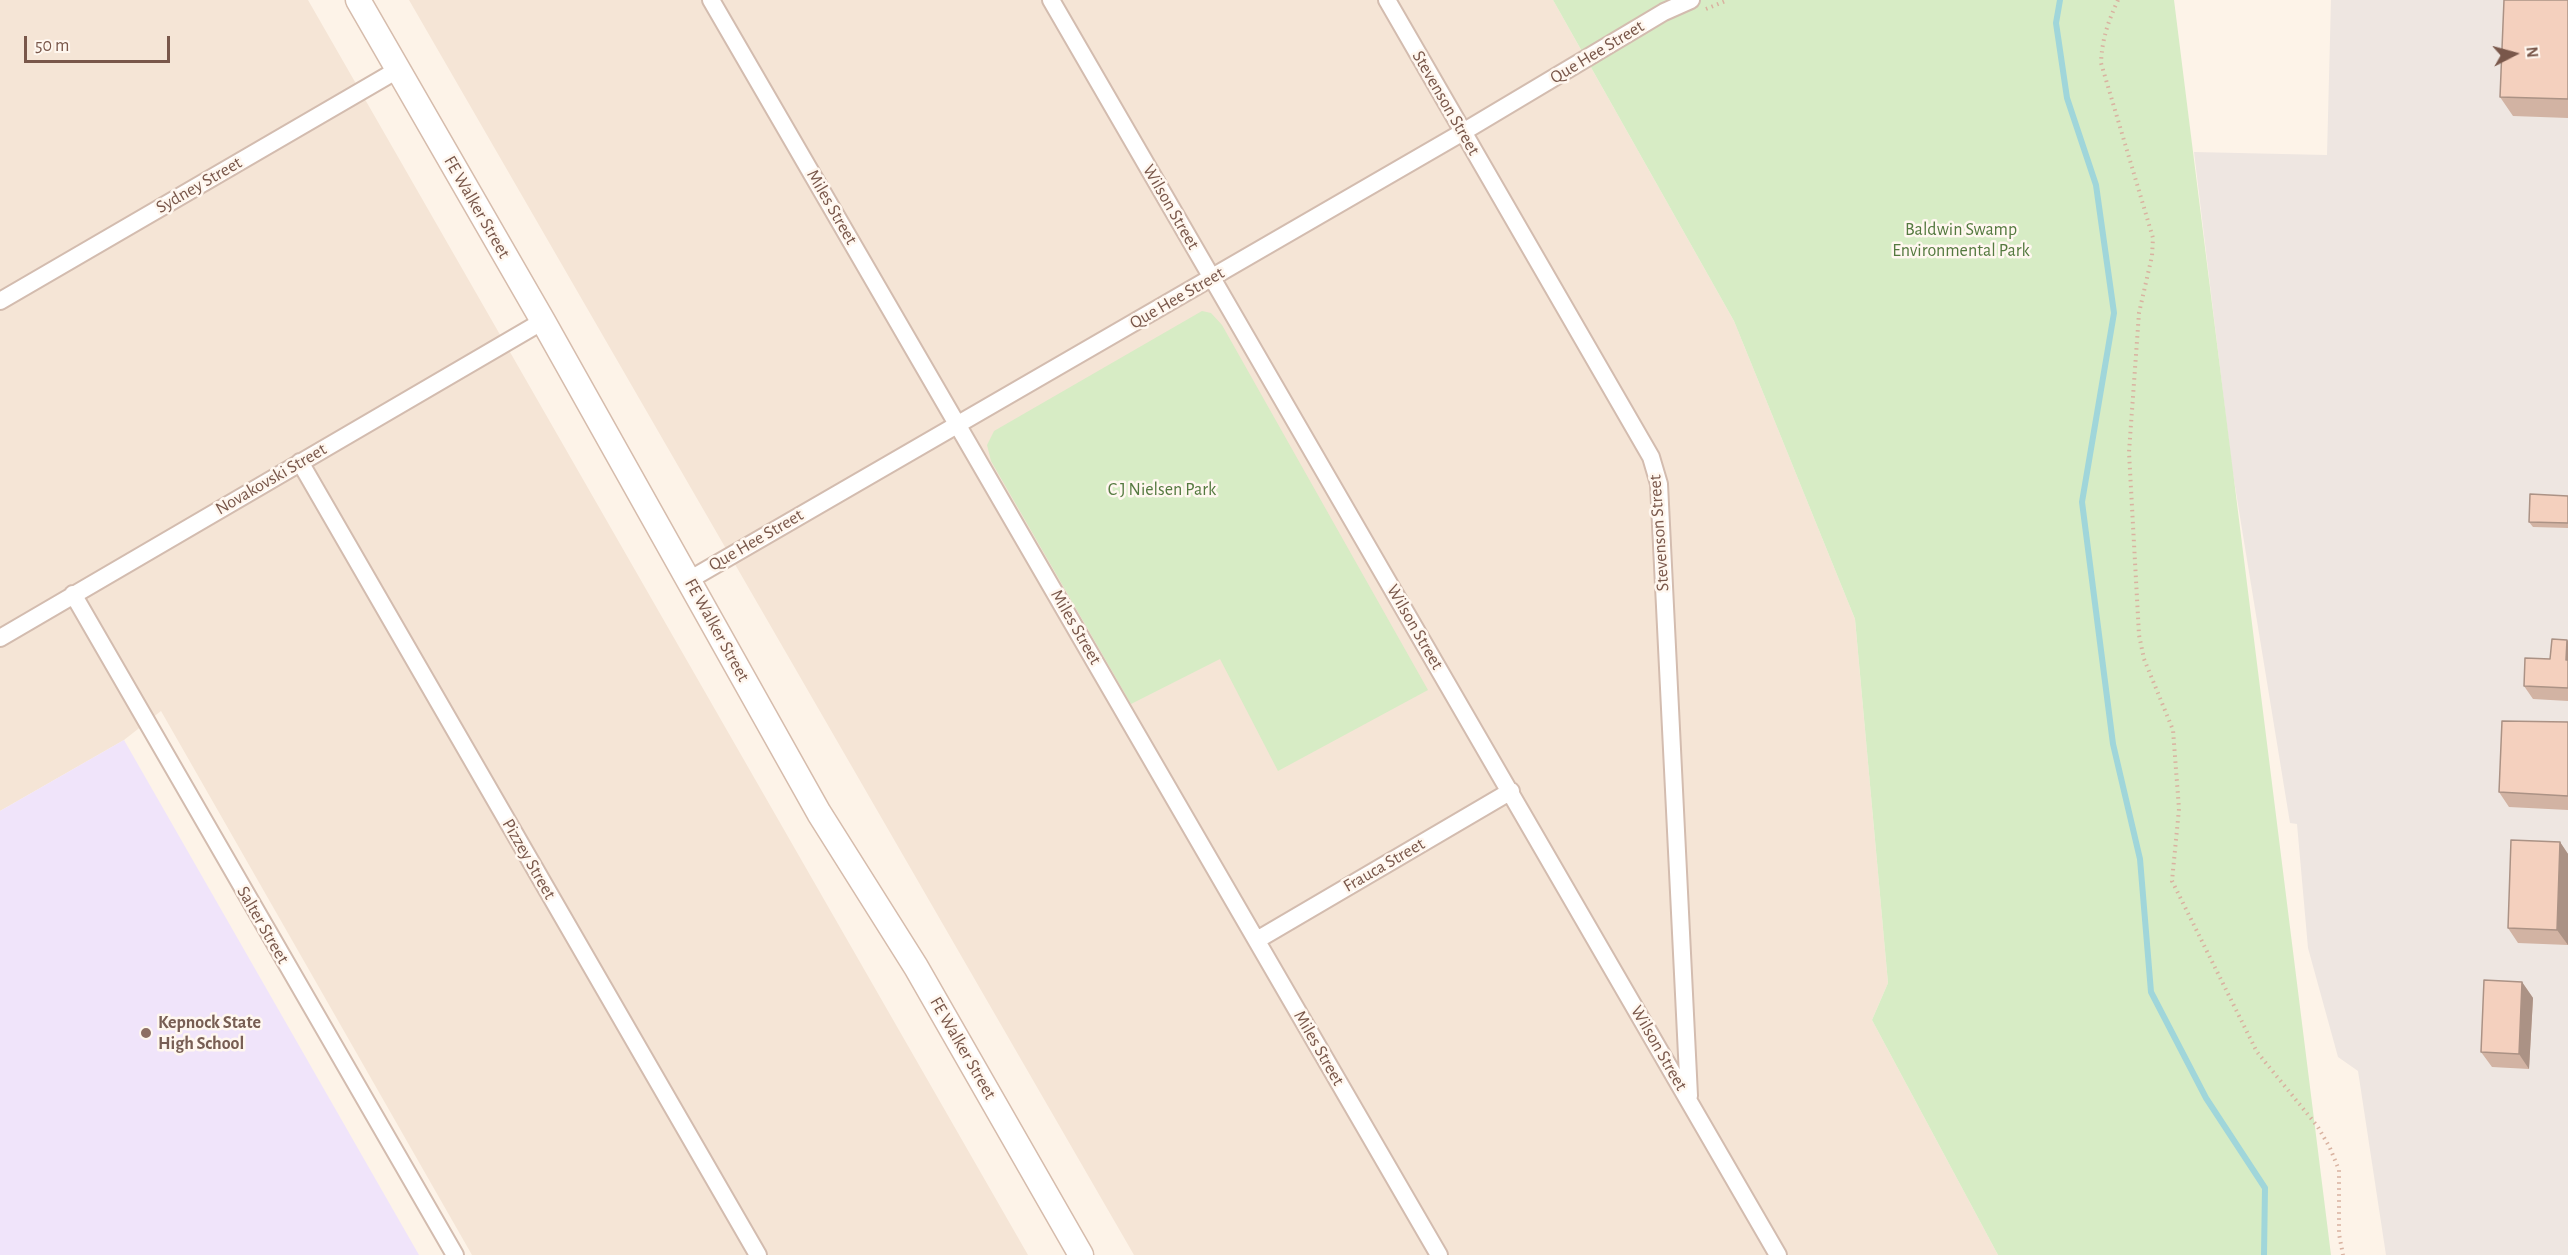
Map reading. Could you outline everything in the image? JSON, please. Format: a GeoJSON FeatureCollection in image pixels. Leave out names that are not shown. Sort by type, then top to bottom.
{"type":"FeatureCollection","features":[{"type":"Feature","properties":{"kind":"main road","name":"FE Walker Street"},"geometry":{"type":"LineString","coordinates":[[358,0],[543,321],[819,813],[916,967],[1082,1255]]}},
{"type":"Feature","properties":{"kind":"street","name":"Miles Street"},"geometry":{"type":"LineString","coordinates":[[711,0],[1439,1255]]}},
{"type":"Feature","properties":{"kind":"street","name":"Wilson Street"},"geometry":{"type":"LineString","coordinates":[[1051,0],[1778,1255]]}},
{"type":"Feature","properties":{"kind":"street","name":"Stevenson Street"},"geometry":{"type":"LineString","coordinates":[[1387,0],[1651,457],[1656,470],[1659,484],[1689,1101]]}},
{"type":"Feature","properties":{"kind":"street","name":"Que Hee Street"},"geometry":{"type":"LineString","coordinates":[[689,580],[1463,132],[1664,12],[1691,0]]}},
{"type":"Feature","properties":{"kind":"street","name":"Sydney Street"},"geometry":{"type":"LineString","coordinates":[[0,301],[399,69]]}},
{"type":"Feature","properties":{"kind":"street","name":"Novakovski Street"},"geometry":{"type":"LineString","coordinates":[[0,638],[543,321]]}},
{"type":"Feature","properties":{"kind":"street","name":"Pizzey Street"},"geometry":{"type":"LineString","coordinates":[[300,462],[758,1255]]}},
{"type":"Feature","properties":{"kind":"street","name":"Salter Street"},"geometry":{"type":"LineString","coordinates":[[73,594],[455,1255]]}},
{"type":"Feature","properties":{"kind":"street","name":"Frauca Street"},"geometry":{"type":"LineString","coordinates":[[1257,940],[1511,791]]}},
{"type":"Feature","properties":{"kind":"path"},"geometry":{"type":"LineString","coordinates":[[2118,0],[2106,25],[2102,43],[2102,63],[2153,238],[2152,256],[2139,313],[2129,452],[2139,635],[2144,659],[2174,730],[2179,809],[2172,881],[2257,1052],[2318,1127],[2330,1148],[2338,1170],[2339,1234],[2343,1255]]}},
{"type":"Feature","properties":{"kind":"shaded area"},"geometry":{"type":"Polygon","coordinates":[[[0,0],[308,0],[1028,1255],[472,1255],[161,711],[124,740],[0,811],[0,0]]]}},
{"type":"Feature","properties":{"kind":"shaded area"},"geometry":{"type":"Polygon","coordinates":[[[409,0],[1553,0],[1734,321],[1855,619],[1888,983],[1872,1020],[1998,1255],[1134,1255],[409,0]]]}},
{"type":"Feature","properties":{"kind":"shaded area"},"geometry":{"type":"Polygon","coordinates":[[[2331,0],[2568,0],[2568,1255],[2386,1255],[2358,1071],[2338,1057],[2308,948],[2297,824],[2290,823],[2232,468],[2194,152],[2327,155],[2331,0]]]}},
{"type":"Feature","properties":{"kind":"shaded area","name":"Kepnock State High School"},"geometry":{"type":"Polygon","coordinates":[[[124,740],[419,1255],[0,1255],[0,811],[124,740]]]}},
{"type":"Feature","properties":{"kind":"green space","name":"Baldwin Swamp Environmental Park"},"geometry":{"type":"Polygon","coordinates":[[[1553,0],[2174,0],[2331,1255],[1998,1255],[1872,1020],[1888,983],[1855,619],[1734,321],[1553,0]]]}},
{"type":"Feature","properties":{"kind":"green space","name":"C J Nielsen Park"},"geometry":{"type":"Polygon","coordinates":[[[1202,311],[1211,313],[1222,325],[1428,690],[1278,771],[1220,659],[1131,704],[991,461],[987,445],[994,431],[1202,311]]]}},
{"type":"Feature","properties":{"kind":"building"},"geometry":{"type":"Polygon","coordinates":[[[2504,0],[2568,0],[2568,99],[2500,97],[2504,0]]]}},
{"type":"Feature","properties":{"kind":"building"},"geometry":{"type":"Polygon","coordinates":[[[2530,494],[2568,496],[2568,523],[2529,522],[2530,494]]]}},
{"type":"Feature","properties":{"kind":"building"},"geometry":{"type":"Polygon","coordinates":[[[2552,639],[2567,640],[2568,688],[2524,686],[2525,658],[2550,659],[2552,639]]]}},
{"type":"Feature","properties":{"kind":"building"},"geometry":{"type":"Polygon","coordinates":[[[2502,721],[2568,722],[2568,796],[2499,792],[2502,721]]]}},
{"type":"Feature","properties":{"kind":"building"},"geometry":{"type":"Polygon","coordinates":[[[2511,840],[2560,842],[2557,930],[2508,928],[2511,840]]]}},
{"type":"Feature","properties":{"kind":"building"},"geometry":{"type":"Polygon","coordinates":[[[2484,980],[2522,982],[2519,1054],[2481,1052],[2484,980]]]}},
{"type":"Feature","properties":{"kind":"waterway"},"geometry":{"type":"LineString","coordinates":[[2060,0],[2056,23],[2067,98],[2096,185],[2114,313],[2082,502],[2113,744],[2140,859],[2151,992],[2206,1098],[2265,1188],[2264,1255]]}},
{"type":"Feature","properties":{"kind":"place","name":"Kepnock State High School"},"geometry":{"type":"Point","coordinates":[146,1033]}}]}
